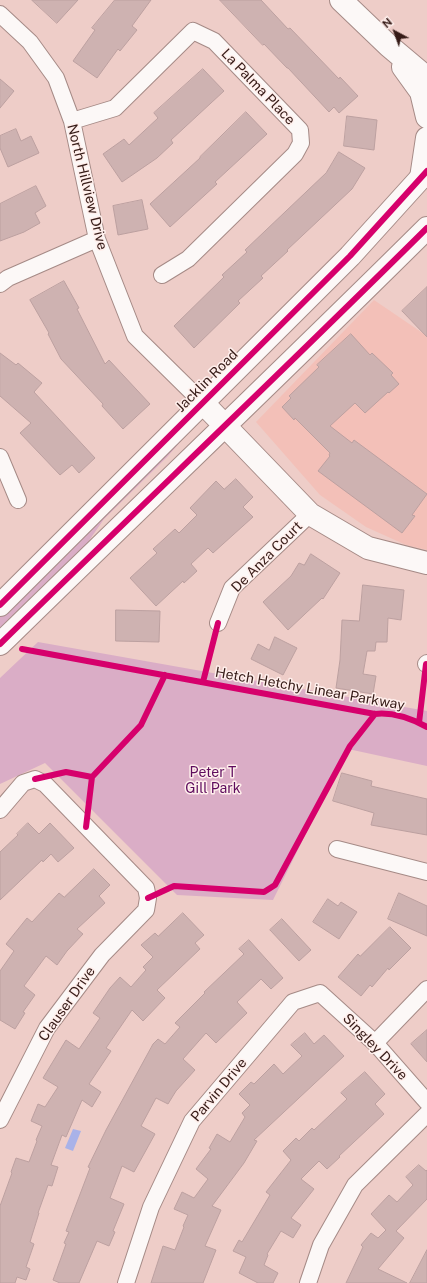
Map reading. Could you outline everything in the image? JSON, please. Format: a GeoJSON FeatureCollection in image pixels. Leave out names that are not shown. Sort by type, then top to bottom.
{"type":"FeatureCollection","features":[{"type":"Feature","properties":{"kind":"main road"},"geometry":{"type":"LineString","coordinates":[[341,0],[389,46],[427,78]]}},
{"type":"Feature","properties":{"kind":"main road"},"geometry":{"type":"LineString","coordinates":[[389,46],[421,92],[427,117]]}},
{"type":"Feature","properties":{"kind":"main road"},"geometry":{"type":"LineString","coordinates":[[424,174],[427,138]]}},
{"type":"Feature","properties":{"kind":"main road","name":"Jacklin Road"},"geometry":{"type":"LineString","coordinates":[[0,605],[350,256],[424,174]]}},
{"type":"Feature","properties":{"kind":"main road"},"geometry":{"type":"LineString","coordinates":[[0,644],[427,228]]}},
{"type":"Feature","properties":{"kind":"main road","name":"North Hillview Drive"},"geometry":{"type":"LineString","coordinates":[[202,402],[310,514],[368,548],[427,563]]}},
{"type":"Feature","properties":{"kind":"street","name":"North Hillview Drive"},"geometry":{"type":"LineString","coordinates":[[0,14],[30,42],[56,78],[72,121],[98,239],[135,336],[202,402]]}},
{"type":"Feature","properties":{"kind":"street","name":"La Palma Place"},"geometry":{"type":"LineString","coordinates":[[72,121],[115,108],[193,31],[214,41],[300,130],[302,143],[295,154],[188,259],[162,275]]}},
{"type":"Feature","properties":{"kind":"street"},"geometry":{"type":"LineString","coordinates":[[0,284],[8,278],[98,239]]}},
{"type":"Feature","properties":{"kind":"street"},"geometry":{"type":"LineString","coordinates":[[0,457],[18,500]]}},
{"type":"Feature","properties":{"kind":"street","name":"De Anza Court"},"geometry":{"type":"LineString","coordinates":[[218,623],[232,588],[310,514]]}},
{"type":"Feature","properties":{"kind":"street","name":"Clauser Drive"},"geometry":{"type":"LineString","coordinates":[[0,810],[23,784],[35,779],[45,784],[146,888],[148,898],[146,910],[102,955],[47,1028],[0,1120]]}},
{"type":"Feature","properties":{"kind":"street"},"geometry":{"type":"LineString","coordinates":[[337,849],[427,872]]}},
{"type":"Feature","properties":{"kind":"street"},"geometry":{"type":"LineString","coordinates":[[375,1043],[427,989]]}},
{"type":"Feature","properties":{"kind":"street","name":"Singley Drive"},"geometry":{"type":"LineString","coordinates":[[320,993],[375,1043],[427,1102]]}},
{"type":"Feature","properties":{"kind":"street","name":"Parvin Drive"},"geometry":{"type":"LineString","coordinates":[[126,1283],[150,1207],[192,1121],[293,1002],[320,993]]}},
{"type":"Feature","properties":{"kind":"street"},"geometry":{"type":"LineString","coordinates":[[308,1283],[321,1245],[355,1186],[427,1114]]}},
{"type":"Feature","properties":{"kind":"shaded area"},"geometry":{"type":"Polygon","coordinates":[[[374,300],[427,336],[427,550],[406,545],[366,527],[320,495],[256,422],[374,300]]]}},
{"type":"Feature","properties":{"kind":"green space"},"geometry":{"type":"Polygon","coordinates":[[[189,427],[189,432],[167,457],[104,519],[86,545],[0,632],[0,616],[189,427]]]}},
{"type":"Feature","properties":{"kind":"green space","name":"Peter T Gill Park"},"geometry":{"type":"Polygon","coordinates":[[[38,642],[427,711],[427,766],[348,749],[273,900],[177,895],[45,763],[0,784],[0,678],[38,642]]]}},
{"type":"Feature","properties":{"kind":"water"},"geometry":{"type":"Polygon","coordinates":[[[73,1129],[81,1131],[73,1151],[65,1148],[73,1129]]]}},
{"type":"Feature","properties":{"kind":"building"},"geometry":{"type":"Polygon","coordinates":[[[32,0],[78,0],[57,23],[32,0]]]}},
{"type":"Feature","properties":{"kind":"building"},"geometry":{"type":"Polygon","coordinates":[[[115,0],[151,0],[132,26],[137,30],[120,51],[118,49],[97,78],[73,61],[95,30],[92,28],[115,0]]]}},
{"type":"Feature","properties":{"kind":"building"},"geometry":{"type":"Polygon","coordinates":[[[220,0],[261,0],[288,29],[290,28],[339,79],[340,77],[358,96],[339,113],[334,107],[329,112],[288,68],[264,44],[263,45],[220,0]]]}},
{"type":"Feature","properties":{"kind":"building"},"geometry":{"type":"Polygon","coordinates":[[[203,69],[224,91],[171,140],[173,143],[157,158],[122,182],[103,154],[124,139],[129,145],[158,118],[154,113],[203,69]]]}},
{"type":"Feature","properties":{"kind":"building"},"geometry":{"type":"Polygon","coordinates":[[[0,79],[14,91],[0,108],[0,79]]]}},
{"type":"Feature","properties":{"kind":"building"},"geometry":{"type":"Polygon","coordinates":[[[246,112],[267,134],[215,182],[217,184],[170,227],[150,204],[200,158],[246,112]]]}},
{"type":"Feature","properties":{"kind":"building"},"geometry":{"type":"Polygon","coordinates":[[[347,116],[377,120],[374,150],[344,146],[347,116]]]}},
{"type":"Feature","properties":{"kind":"building"},"geometry":{"type":"Polygon","coordinates":[[[16,129],[21,141],[31,136],[39,153],[8,167],[0,148],[0,136],[16,129]]]}},
{"type":"Feature","properties":{"kind":"building"},"geometry":{"type":"Polygon","coordinates":[[[339,152],[365,168],[352,189],[261,276],[263,278],[238,301],[240,303],[194,348],[174,326],[224,277],[222,275],[247,252],[245,250],[326,173],[339,152]]]}},
{"type":"Feature","properties":{"kind":"building"},"geometry":{"type":"Polygon","coordinates":[[[36,186],[46,206],[35,213],[40,223],[24,232],[0,241],[0,204],[36,186]]]}},
{"type":"Feature","properties":{"kind":"building"},"geometry":{"type":"Polygon","coordinates":[[[142,200],[148,229],[118,235],[113,206],[142,200]]]}},
{"type":"Feature","properties":{"kind":"building"},"geometry":{"type":"Polygon","coordinates":[[[64,281],[79,308],[77,309],[105,364],[109,360],[150,404],[123,429],[102,406],[103,404],[61,359],[48,334],[49,333],[30,300],[64,281]]]}},
{"type":"Feature","properties":{"kind":"building"},"geometry":{"type":"Polygon","coordinates":[[[427,287],[427,337],[402,311],[427,287]]]}},
{"type":"Feature","properties":{"kind":"building"},"geometry":{"type":"Polygon","coordinates":[[[351,334],[370,355],[372,353],[393,373],[391,375],[399,384],[365,413],[355,403],[330,426],[352,443],[354,440],[427,494],[412,515],[415,516],[402,533],[318,471],[330,456],[330,453],[282,407],[291,398],[289,396],[319,367],[317,365],[351,334]]]}},
{"type":"Feature","properties":{"kind":"building"},"geometry":{"type":"Polygon","coordinates":[[[0,353],[16,365],[18,363],[42,383],[34,392],[95,458],[79,473],[72,465],[60,475],[20,433],[31,423],[0,396],[0,353]]]}},
{"type":"Feature","properties":{"kind":"building"},"geometry":{"type":"Polygon","coordinates":[[[236,479],[253,497],[243,507],[253,517],[213,553],[208,548],[191,564],[197,571],[184,583],[183,581],[156,606],[130,578],[157,553],[153,549],[175,529],[179,533],[197,515],[190,508],[216,481],[224,489],[236,479]]]}},
{"type":"Feature","properties":{"kind":"building"},"geometry":{"type":"Polygon","coordinates":[[[311,554],[340,573],[323,599],[322,598],[288,630],[263,602],[291,576],[299,563],[304,565],[311,554]]]}},
{"type":"Feature","properties":{"kind":"building"},"geometry":{"type":"Polygon","coordinates":[[[363,585],[404,590],[401,620],[388,618],[387,642],[376,642],[375,651],[367,651],[363,674],[376,676],[373,694],[336,688],[340,660],[342,620],[359,621],[363,585]]]}},
{"type":"Feature","properties":{"kind":"building"},"geometry":{"type":"Polygon","coordinates":[[[116,610],[160,611],[159,642],[116,641],[116,610]]]}},
{"type":"Feature","properties":{"kind":"building"},"geometry":{"type":"Polygon","coordinates":[[[275,637],[297,648],[283,675],[251,659],[258,644],[269,650],[275,637]]]}},
{"type":"Feature","properties":{"kind":"building"},"geometry":{"type":"Polygon","coordinates":[[[342,773],[372,781],[371,786],[427,799],[427,835],[371,825],[374,813],[333,801],[342,773]]]}},
{"type":"Feature","properties":{"kind":"building"},"geometry":{"type":"Polygon","coordinates":[[[28,823],[39,834],[50,823],[74,848],[58,862],[51,854],[43,862],[42,860],[0,900],[0,852],[28,823]]]}},
{"type":"Feature","properties":{"kind":"building"},"geometry":{"type":"Polygon","coordinates":[[[94,869],[110,885],[99,896],[105,903],[77,929],[83,934],[67,951],[57,965],[46,956],[24,986],[35,995],[23,1012],[25,1013],[15,1029],[0,1020],[0,971],[14,951],[6,944],[27,918],[32,922],[59,893],[64,897],[94,869]]]}},
{"type":"Feature","properties":{"kind":"building"},"geometry":{"type":"Polygon","coordinates":[[[399,893],[427,906],[427,936],[388,919],[399,893]]]}},
{"type":"Feature","properties":{"kind":"building"},"geometry":{"type":"Polygon","coordinates":[[[328,899],[338,906],[341,902],[357,912],[339,939],[313,922],[328,899]]]}},
{"type":"Feature","properties":{"kind":"building"},"geometry":{"type":"Polygon","coordinates":[[[183,913],[204,935],[195,943],[200,949],[157,990],[165,998],[143,1021],[132,1010],[106,1048],[111,1051],[89,1084],[101,1092],[92,1107],[82,1100],[66,1137],[62,1135],[51,1165],[58,1167],[52,1186],[48,1185],[38,1213],[30,1242],[34,1244],[26,1267],[30,1269],[26,1280],[17,1277],[15,1283],[0,1283],[0,1206],[16,1158],[29,1162],[37,1141],[36,1140],[42,1126],[31,1121],[38,1104],[45,1107],[58,1087],[43,1078],[66,1040],[79,1049],[100,1018],[93,1013],[110,988],[120,977],[131,987],[146,970],[143,967],[153,957],[141,945],[155,933],[158,936],[183,913]]]}},
{"type":"Feature","properties":{"kind":"building"},"geometry":{"type":"Polygon","coordinates":[[[282,919],[311,950],[299,961],[270,930],[282,919]]]}},
{"type":"Feature","properties":{"kind":"building"},"geometry":{"type":"Polygon","coordinates":[[[390,927],[411,948],[389,970],[388,968],[372,987],[370,985],[361,996],[338,977],[358,954],[360,956],[390,927]]]}},
{"type":"Feature","properties":{"kind":"building"},"geometry":{"type":"Polygon","coordinates":[[[249,940],[283,978],[271,989],[261,979],[237,1002],[247,1013],[216,1043],[206,1033],[183,1059],[195,1070],[176,1091],[168,1104],[156,1098],[141,1126],[155,1134],[134,1172],[122,1166],[110,1198],[124,1204],[113,1231],[115,1232],[109,1246],[97,1241],[79,1283],[60,1283],[53,1280],[66,1244],[64,1243],[69,1232],[66,1231],[90,1168],[88,1167],[106,1130],[153,1044],[158,1039],[165,1044],[180,1027],[175,1023],[205,993],[204,992],[244,954],[239,949],[249,940]]]}},
{"type":"Feature","properties":{"kind":"building"},"geometry":{"type":"Polygon","coordinates":[[[427,1030],[427,1062],[411,1044],[427,1030]]]}},
{"type":"Feature","properties":{"kind":"building"},"geometry":{"type":"Polygon","coordinates":[[[305,1033],[314,1044],[324,1035],[344,1056],[254,1140],[257,1141],[244,1163],[212,1206],[221,1210],[205,1246],[216,1250],[203,1283],[151,1283],[163,1246],[175,1250],[184,1227],[183,1226],[188,1215],[174,1209],[182,1192],[194,1198],[208,1179],[196,1169],[211,1149],[209,1148],[217,1134],[230,1142],[245,1117],[242,1113],[250,1105],[239,1094],[251,1082],[254,1084],[274,1064],[283,1074],[302,1056],[291,1045],[305,1033]]]}},
{"type":"Feature","properties":{"kind":"building"},"geometry":{"type":"Polygon","coordinates":[[[365,1072],[385,1094],[375,1104],[384,1114],[327,1169],[319,1161],[301,1179],[314,1189],[291,1218],[301,1225],[293,1238],[281,1231],[267,1254],[268,1255],[264,1265],[278,1273],[273,1283],[258,1283],[239,1273],[246,1257],[233,1251],[239,1240],[242,1242],[270,1195],[266,1192],[291,1160],[283,1151],[296,1138],[299,1141],[312,1128],[314,1130],[347,1099],[341,1093],[365,1072]]]}},
{"type":"Feature","properties":{"kind":"building"},"geometry":{"type":"Polygon","coordinates":[[[419,1165],[426,1171],[427,1170],[427,1199],[396,1231],[404,1238],[378,1269],[407,1283],[346,1283],[363,1247],[361,1245],[371,1233],[378,1238],[386,1230],[371,1214],[389,1195],[397,1202],[413,1185],[406,1177],[419,1165]]]}},
{"type":"Feature","properties":{"kind":"building"},"geometry":{"type":"Polygon","coordinates":[[[427,1250],[427,1283],[410,1283],[427,1250]]]}},
{"type":"Feature","properties":{"kind":"cycle path"},"geometry":{"type":"LineString","coordinates":[[0,605],[350,256],[427,171]]}},
{"type":"Feature","properties":{"kind":"cycle path"},"geometry":{"type":"LineString","coordinates":[[0,644],[321,333],[427,228]]}},
{"type":"Feature","properties":{"kind":"cycle path"},"geometry":{"type":"LineString","coordinates":[[203,682],[218,623]]}},
{"type":"Feature","properties":{"kind":"cycle path","name":"Hetch Hetchy Linear Parkway"},"geometry":{"type":"LineString","coordinates":[[22,649],[375,714],[395,715],[415,721],[427,727]]}},
{"type":"Feature","properties":{"kind":"cycle path"},"geometry":{"type":"LineString","coordinates":[[419,723],[426,664]]}},
{"type":"Feature","properties":{"kind":"cycle path"},"geometry":{"type":"LineString","coordinates":[[35,779],[66,772],[92,777],[141,725],[165,675]]}},
{"type":"Feature","properties":{"kind":"cycle path","name":"Hetch Hetchy Linear Parkway"},"geometry":{"type":"LineString","coordinates":[[148,898],[174,886],[264,892],[275,885],[350,746],[375,714]]}},
{"type":"Feature","properties":{"kind":"cycle path"},"geometry":{"type":"LineString","coordinates":[[86,827],[92,777]]}}]}
